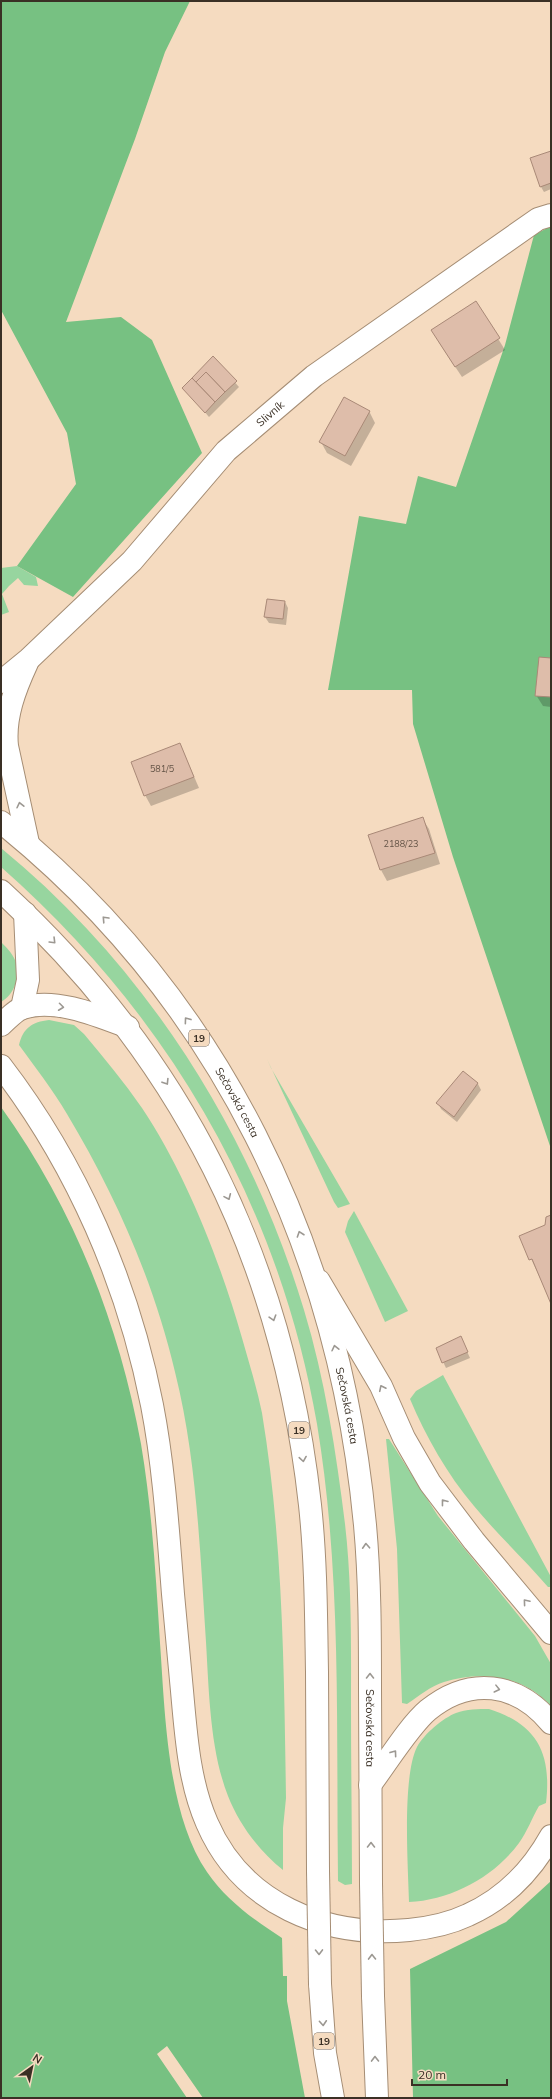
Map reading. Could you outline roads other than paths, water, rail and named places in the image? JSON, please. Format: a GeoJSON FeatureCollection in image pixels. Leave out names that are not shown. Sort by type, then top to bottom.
{"type":"FeatureCollection","features":[{"type":"Feature","properties":{"kind":"street","name":"Slivník"},"geometry":{"type":"LineString","coordinates":[[1,682],[29,659],[132,561],[226,451],[314,376],[538,219],[551,215]]}},
{"type":"Feature","properties":{"kind":"street"},"geometry":{"type":"LineString","coordinates":[[28,843],[5,732],[12,701],[29,659]]}},
{"type":"Feature","properties":{"kind":"street","name":"Sečovská cesta"},"geometry":{"type":"LineString","coordinates":[[1,822],[28,843],[84,896],[121,936],[155,977],[191,1026],[226,1079],[266,1157],[294,1216],[313,1270],[333,1339],[347,1399],[357,1461],[365,1526],[370,1605],[371,1884],[377,2098]]}},
{"type":"Feature","properties":{"kind":"street","name":"19"},"geometry":{"type":"LineString","coordinates":[[1,890],[26,913],[91,982],[128,1027],[181,1107],[226,1192],[247,1241],[260,1276],[289,1377],[310,1505],[316,1588],[320,1984],[325,2053],[333,2098]]}},
{"type":"Feature","properties":{"kind":"street"},"geometry":{"type":"LineString","coordinates":[[22,1008],[28,980],[26,913]]}},
{"type":"Feature","properties":{"kind":"street"},"geometry":{"type":"LineString","coordinates":[[1,1025],[22,1008],[37,1006],[65,1007],[92,1014],[128,1027]]}},
{"type":"Feature","properties":{"kind":"street"},"geometry":{"type":"LineString","coordinates":[[1,1066],[68,1168],[104,1246],[122,1294],[140,1351],[152,1406],[163,1474],[186,1744],[196,1788],[206,1822],[220,1850],[244,1877],[278,1903],[301,1916],[330,1926],[358,1931],[392,1932],[432,1927],[469,1915],[507,1891],[529,1870],[551,1836]]}},
{"type":"Feature","properties":{"kind":"street"},"geometry":{"type":"LineString","coordinates":[[313,1270],[381,1386],[404,1438],[430,1483],[474,1540],[551,1633]]}},
{"type":"Feature","properties":{"kind":"street"},"geometry":{"type":"LineString","coordinates":[[370,1785],[427,1710],[447,1697],[471,1688],[489,1687],[509,1692],[531,1704],[551,1723]]}}]}
